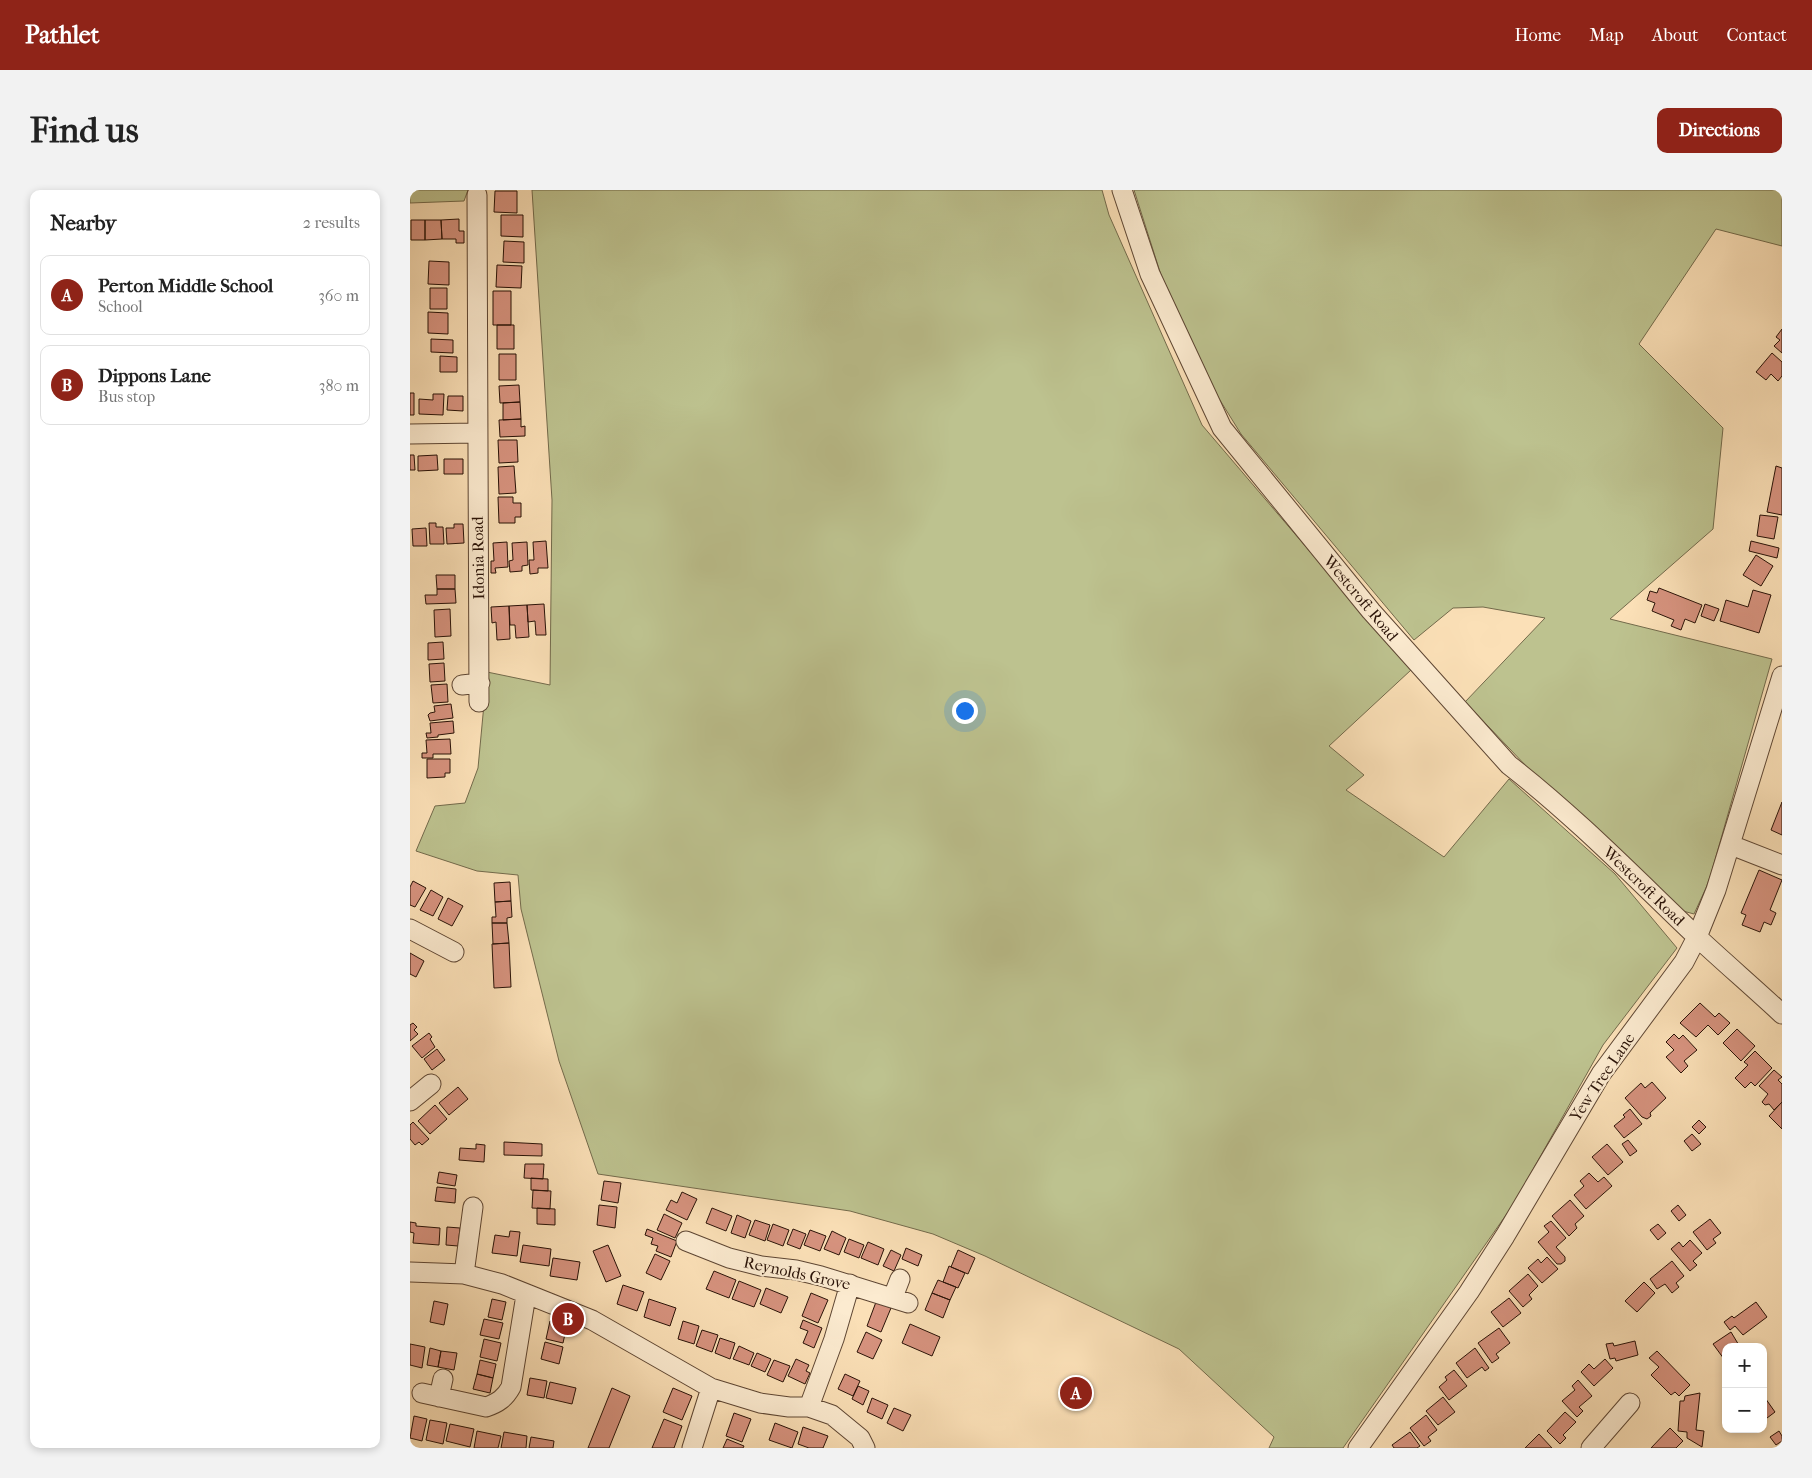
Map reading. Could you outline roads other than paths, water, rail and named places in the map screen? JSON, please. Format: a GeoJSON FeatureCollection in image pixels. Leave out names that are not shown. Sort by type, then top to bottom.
{"type":"FeatureCollection","features":[{"type":"Feature","properties":{"kind":"street","name":"Westcroft Road"},"geometry":{"type":"LineString","coordinates":[[1122,190],[1150,274],[1222,428],[1371,611],[1509,765],[1528,779],[1621,863],[1697,937],[1782,1014]]}},
{"type":"Feature","properties":{"kind":"street","name":"Idonia Road"},"geometry":{"type":"LineString","coordinates":[[474,690],[477,195]]}},
{"type":"Feature","properties":{"kind":"street"},"geometry":{"type":"LineString","coordinates":[[410,434],[477,433]]}},
{"type":"Feature","properties":{"kind":"street","name":"Yew Tree Lane"},"geometry":{"type":"LineString","coordinates":[[1358,1448],[1469,1292],[1505,1236],[1601,1074],[1684,962],[1697,937],[1716,890],[1782,676]]}},
{"type":"Feature","properties":{"kind":"street"},"geometry":{"type":"LineString","coordinates":[[1730,846],[1782,865]]}},
{"type":"Feature","properties":{"kind":"street"},"geometry":{"type":"LineString","coordinates":[[410,929],[454,952]]}},
{"type":"Feature","properties":{"kind":"street"},"geometry":{"type":"LineString","coordinates":[[464,1274],[473,1207]]}},
{"type":"Feature","properties":{"kind":"street","name":"Reynolds Grove"},"geometry":{"type":"LineString","coordinates":[[695,1249],[762,1266],[796,1270],[901,1300],[900,1279]]}},
{"type":"Feature","properties":{"kind":"street"},"geometry":{"type":"LineString","coordinates":[[410,1272],[464,1274],[502,1284],[592,1320],[632,1341],[711,1388],[760,1403],[789,1407],[809,1407],[832,1415],[846,1424],[860,1438],[865,1448]]}},
{"type":"Feature","properties":{"kind":"street"},"geometry":{"type":"LineString","coordinates":[[809,1407],[834,1339],[850,1284]]}},
{"type":"Feature","properties":{"kind":"street"},"geometry":{"type":"LineString","coordinates":[[435,1389],[486,1407],[496,1404],[507,1396],[511,1387],[526,1294]]}},
{"type":"Feature","properties":{"kind":"street"},"geometry":{"type":"LineString","coordinates":[[692,1448],[711,1388]]}},
{"type":"Feature","properties":{"kind":"street"},"geometry":{"type":"LineString","coordinates":[[1591,1448],[1630,1403]]}},
{"type":"Feature","properties":{"kind":"place","name":"Dippons Lane"},"geometry":{"type":"Point","coordinates":[568,1319]}},
{"type":"Feature","properties":{"kind":"place","name":"Perton Middle School"},"geometry":{"type":"Point","coordinates":[1076,1393]}}]}
